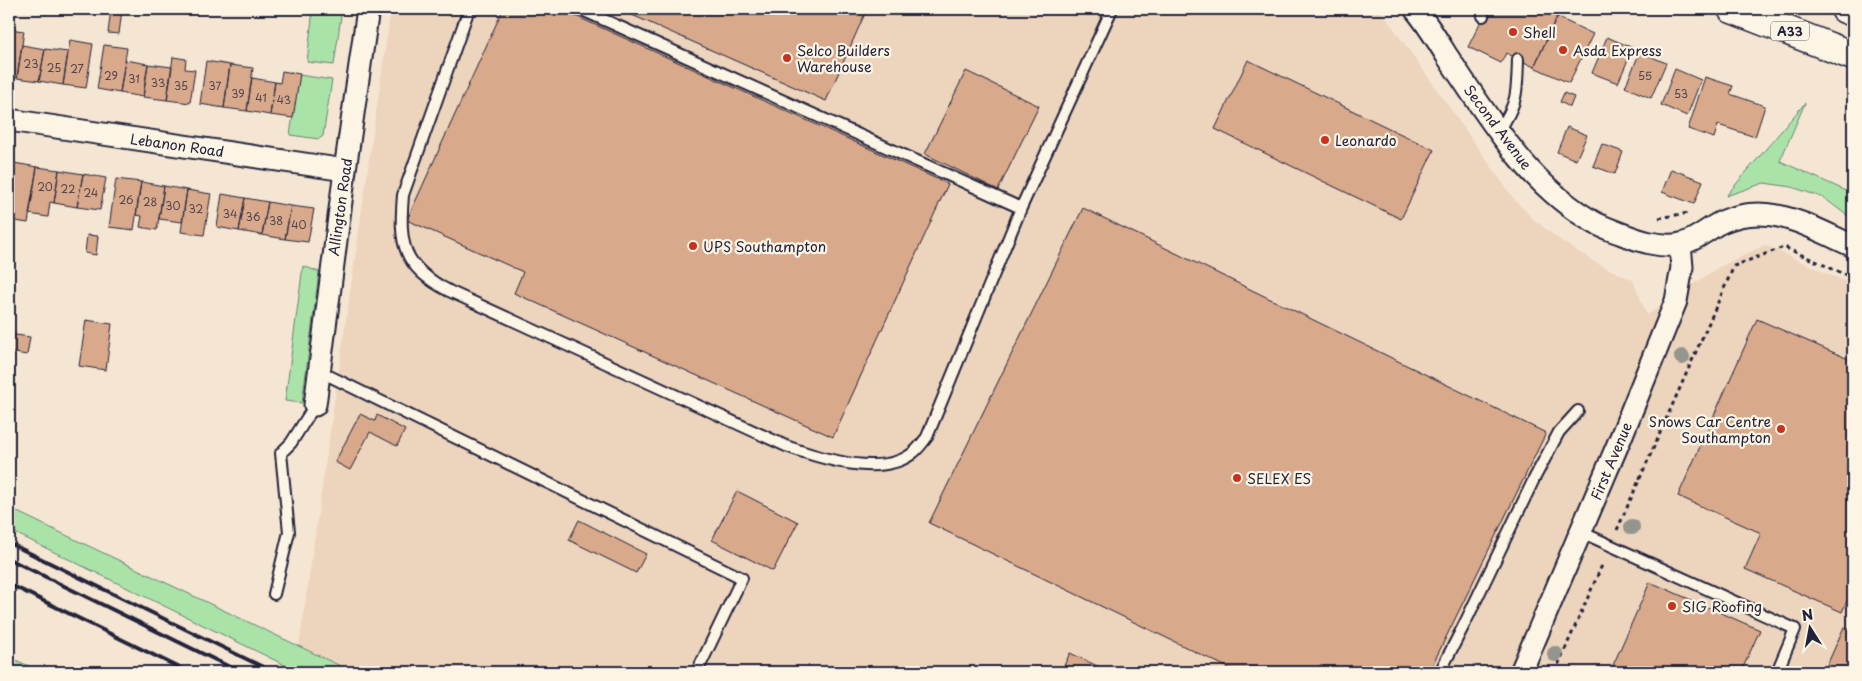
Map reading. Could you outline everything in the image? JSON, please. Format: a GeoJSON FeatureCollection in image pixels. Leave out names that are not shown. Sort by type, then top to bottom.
{"type":"FeatureCollection","features":[{"type":"Feature","properties":{"kind":"highway","name":"A33"},"geometry":{"type":"LineString","coordinates":[[1732,9],[1852,56]]}},
{"type":"Feature","properties":{"kind":"highway"},"geometry":{"type":"LineString","coordinates":[[1845,9],[1853,12]]}},
{"type":"Feature","properties":{"kind":"street","name":"Allington Road"},"geometry":{"type":"LineString","coordinates":[[315,405],[368,9]]}},
{"type":"Feature","properties":{"kind":"street","name":"Second Avenue"},"geometry":{"type":"LineString","coordinates":[[1415,9],[1524,165],[1556,195],[1597,224],[1645,243],[1680,244],[1700,236],[1724,221],[1751,213],[1782,216],[1812,226],[1853,246]]}},
{"type":"Feature","properties":{"kind":"street","name":"Lebanon Road"},"geometry":{"type":"LineString","coordinates":[[9,120],[345,170]]}},
{"type":"Feature","properties":{"kind":"street","name":"First Avenue"},"geometry":{"type":"LineString","coordinates":[[1521,672],[1676,301],[1682,267],[1680,244]]}},
{"type":"Feature","properties":{"kind":"lane"},"geometry":{"type":"LineString","coordinates":[[469,9],[403,195],[400,224],[404,246],[414,264],[429,280],[449,291],[786,446],[818,458],[848,464],[872,465],[895,462],[914,453],[927,438],[1021,208],[1112,9]]}},
{"type":"Feature","properties":{"kind":"lane"},"geometry":{"type":"LineString","coordinates":[[580,9],[1021,208]]}},
{"type":"Feature","properties":{"kind":"lane"},"geometry":{"type":"LineString","coordinates":[[1499,131],[1510,115],[1517,95],[1518,59]]}},
{"type":"Feature","properties":{"kind":"lane"},"geometry":{"type":"LineString","coordinates":[[319,371],[742,578],[697,672]]}},
{"type":"Feature","properties":{"kind":"lane"},"geometry":{"type":"LineString","coordinates":[[274,594],[289,532],[282,453],[291,443],[315,405]]}},
{"type":"Feature","properties":{"kind":"lane"},"geometry":{"type":"LineString","coordinates":[[1440,672],[1534,479],[1559,432],[1578,411]]}},
{"type":"Feature","properties":{"kind":"lane"},"geometry":{"type":"LineString","coordinates":[[1581,532],[1795,629],[1777,672]]}},
{"type":"Feature","properties":{"kind":"path"},"geometry":{"type":"LineString","coordinates":[[1657,218],[1676,216],[1696,210]]}},
{"type":"Feature","properties":{"kind":"path"},"geometry":{"type":"LineString","coordinates":[[1555,672],[1734,266],[1784,247],[1853,278]]}},
{"type":"Feature","properties":{"kind":"shaded area"},"geometry":{"type":"Polygon","coordinates":[[[391,9],[1380,9],[1514,199],[1532,218],[1561,241],[1598,264],[1633,280],[1647,315],[1719,267],[1765,245],[1853,285],[1853,672],[353,672],[299,646],[391,9]]]}},
{"type":"Feature","properties":{"kind":"green space"},"geometry":{"type":"Polygon","coordinates":[[[313,9],[342,9],[334,65],[307,62],[313,9]]]}},
{"type":"Feature","properties":{"kind":"green space"},"geometry":{"type":"Polygon","coordinates":[[[299,75],[332,80],[323,136],[319,139],[290,135],[299,75]]]}},
{"type":"Feature","properties":{"kind":"green space"},"geometry":{"type":"Polygon","coordinates":[[[1805,103],[1780,161],[1853,194],[1853,220],[1824,198],[1792,187],[1764,183],[1726,196],[1805,103]]]}},
{"type":"Feature","properties":{"kind":"green space"},"geometry":{"type":"Polygon","coordinates":[[[303,266],[319,272],[302,403],[285,401],[303,266]]]}},
{"type":"Feature","properties":{"kind":"green space"},"geometry":{"type":"Polygon","coordinates":[[[9,508],[353,672],[299,672],[9,530],[9,508]]]}},
{"type":"Feature","properties":{"kind":"green space"},"geometry":{"type":"Polygon","coordinates":[[[9,657],[42,672],[9,672],[9,657]]]}},
{"type":"Feature","properties":{"kind":"building"},"geometry":{"type":"Polygon","coordinates":[[[111,9],[122,10],[119,34],[108,33],[111,9]]]}},
{"type":"Feature","properties":{"kind":"building","name":"UPS Southampton"},"geometry":{"type":"Polygon","coordinates":[[[503,9],[560,9],[948,184],[833,437],[514,293],[523,272],[407,220],[503,9]]]}},
{"type":"Feature","properties":{"kind":"building","name":"Selco Builders Warehouse"},"geometry":{"type":"Polygon","coordinates":[[[635,9],[867,9],[826,101],[632,15],[635,9]]]}},
{"type":"Feature","properties":{"kind":"building","name":"Shell"},"geometry":{"type":"Polygon","coordinates":[[[1487,9],[1540,9],[1557,17],[1534,67],[1506,53],[1501,63],[1468,47],[1487,9]]]}},
{"type":"Feature","properties":{"kind":"building","name":"Asda Express"},"geometry":{"type":"Polygon","coordinates":[[[1557,17],[1593,34],[1569,83],[1534,67],[1557,17]]]}},
{"type":"Feature","properties":{"kind":"building"},"geometry":{"type":"Polygon","coordinates":[[[9,29],[24,31],[17,78],[9,77],[9,29]]]}},
{"type":"Feature","properties":{"kind":"building"},"geometry":{"type":"Polygon","coordinates":[[[1607,37],[1633,48],[1618,83],[1592,73],[1607,37]]]}},
{"type":"Feature","properties":{"kind":"building"},"geometry":{"type":"Polygon","coordinates":[[[70,40],[93,44],[86,88],[63,85],[70,40]]]}},
{"type":"Feature","properties":{"kind":"building"},"geometry":{"type":"Polygon","coordinates":[[[22,45],[45,49],[39,81],[17,78],[22,45]]]}},
{"type":"Feature","properties":{"kind":"building"},"geometry":{"type":"Polygon","coordinates":[[[104,45],[127,48],[120,93],[97,89],[104,45]]]}},
{"type":"Feature","properties":{"kind":"building"},"geometry":{"type":"Polygon","coordinates":[[[45,49],[68,52],[63,85],[39,81],[45,49]]]}},
{"type":"Feature","properties":{"kind":"building"},"geometry":{"type":"Polygon","coordinates":[[[1640,52],[1666,63],[1651,98],[1625,87],[1640,52]]]}},
{"type":"Feature","properties":{"kind":"building"},"geometry":{"type":"Polygon","coordinates":[[[173,57],[186,59],[185,69],[195,70],[190,103],[167,100],[173,57]]]}},
{"type":"Feature","properties":{"kind":"building"},"geometry":{"type":"Polygon","coordinates":[[[125,60],[148,64],[143,97],[120,93],[125,60]]]}},
{"type":"Feature","properties":{"kind":"building","name":"Leonardo"},"geometry":{"type":"Polygon","coordinates":[[[1248,60],[1434,150],[1401,219],[1215,129],[1248,60]]]}},
{"type":"Feature","properties":{"kind":"building"},"geometry":{"type":"Polygon","coordinates":[[[206,61],[230,65],[224,108],[200,104],[206,61]]]}},
{"type":"Feature","properties":{"kind":"building"},"geometry":{"type":"Polygon","coordinates":[[[148,64],[172,67],[167,100],[143,97],[148,64]]]}},
{"type":"Feature","properties":{"kind":"building"},"geometry":{"type":"Polygon","coordinates":[[[230,65],[253,68],[247,111],[224,108],[230,65]]]}},
{"type":"Feature","properties":{"kind":"building"},"geometry":{"type":"Polygon","coordinates":[[[1675,69],[1701,80],[1687,116],[1661,105],[1675,69]]]}},
{"type":"Feature","properties":{"kind":"building"},"geometry":{"type":"Polygon","coordinates":[[[282,71],[300,74],[293,118],[270,115],[275,82],[280,83],[282,71]]]}},
{"type":"Feature","properties":{"kind":"building"},"geometry":{"type":"Polygon","coordinates":[[[966,71],[1039,106],[998,190],[925,154],[966,71]]]}},
{"type":"Feature","properties":{"kind":"building"},"geometry":{"type":"Polygon","coordinates":[[[1705,77],[1733,86],[1730,94],[1765,106],[1755,137],[1718,125],[1714,138],[1688,129],[1705,77]]]}},
{"type":"Feature","properties":{"kind":"building"},"geometry":{"type":"Polygon","coordinates":[[[252,78],[275,82],[270,115],[247,111],[252,78]]]}},
{"type":"Feature","properties":{"kind":"building"},"geometry":{"type":"Polygon","coordinates":[[[1564,93],[1574,97],[1570,107],[1560,102],[1564,93]]]}},
{"type":"Feature","properties":{"kind":"building"},"geometry":{"type":"Polygon","coordinates":[[[1567,127],[1587,135],[1576,160],[1557,152],[1567,127]]]}},
{"type":"Feature","properties":{"kind":"building"},"geometry":{"type":"Polygon","coordinates":[[[1602,144],[1623,152],[1615,174],[1593,166],[1602,144]]]}},
{"type":"Feature","properties":{"kind":"building"},"geometry":{"type":"Polygon","coordinates":[[[14,163],[37,167],[28,223],[9,220],[9,193],[14,163]]]}},
{"type":"Feature","properties":{"kind":"building"},"geometry":{"type":"Polygon","coordinates":[[[37,167],[59,170],[54,203],[50,202],[48,217],[29,214],[37,167]]]}},
{"type":"Feature","properties":{"kind":"building"},"geometry":{"type":"Polygon","coordinates":[[[1671,169],[1703,181],[1694,204],[1662,192],[1671,169]]]}},
{"type":"Feature","properties":{"kind":"building"},"geometry":{"type":"Polygon","coordinates":[[[59,170],[83,174],[77,207],[54,203],[59,170]]]}},
{"type":"Feature","properties":{"kind":"building"},"geometry":{"type":"Polygon","coordinates":[[[83,174],[106,178],[100,210],[77,207],[83,174]]]}},
{"type":"Feature","properties":{"kind":"building"},"geometry":{"type":"Polygon","coordinates":[[[116,179],[141,182],[134,230],[109,227],[116,179]]]}},
{"type":"Feature","properties":{"kind":"building"},"geometry":{"type":"Polygon","coordinates":[[[141,182],[164,186],[157,230],[140,227],[142,216],[136,215],[141,182]]]}},
{"type":"Feature","properties":{"kind":"building"},"geometry":{"type":"Polygon","coordinates":[[[164,186],[187,190],[182,222],[159,219],[164,186]]]}},
{"type":"Feature","properties":{"kind":"building"},"geometry":{"type":"Polygon","coordinates":[[[187,190],[211,194],[204,235],[181,232],[187,190]]]}},
{"type":"Feature","properties":{"kind":"building"},"geometry":{"type":"Polygon","coordinates":[[[222,194],[245,198],[239,231],[217,227],[222,194]]]}},
{"type":"Feature","properties":{"kind":"building"},"geometry":{"type":"Polygon","coordinates":[[[245,198],[268,202],[262,235],[239,231],[245,198]]]}},
{"type":"Feature","properties":{"kind":"building"},"geometry":{"type":"Polygon","coordinates":[[[268,202],[291,206],[285,239],[262,235],[268,202]]]}},
{"type":"Feature","properties":{"kind":"building"},"geometry":{"type":"Polygon","coordinates":[[[291,206],[314,209],[308,242],[285,239],[291,206]]]}},
{"type":"Feature","properties":{"kind":"building","name":"SELEX ES"},"geometry":{"type":"Polygon","coordinates":[[[1083,208],[1546,433],[1429,672],[1237,672],[929,523],[1083,208]]]}},
{"type":"Feature","properties":{"kind":"building"},"geometry":{"type":"Polygon","coordinates":[[[87,235],[98,236],[96,255],[85,253],[87,235]]]}},
{"type":"Feature","properties":{"kind":"building","name":"Snows Car Centre Southampton"},"geometry":{"type":"Polygon","coordinates":[[[1757,319],[1853,361],[1853,587],[1842,612],[1745,569],[1761,533],[1678,496],[1757,319]]]}},
{"type":"Feature","properties":{"kind":"building"},"geometry":{"type":"Polygon","coordinates":[[[86,320],[112,324],[106,370],[79,366],[86,320]]]}},
{"type":"Feature","properties":{"kind":"building"},"geometry":{"type":"Polygon","coordinates":[[[9,334],[30,337],[27,355],[9,352],[9,334]]]}},
{"type":"Feature","properties":{"kind":"building"},"geometry":{"type":"Polygon","coordinates":[[[360,414],[375,421],[377,415],[405,430],[397,446],[370,432],[350,470],[335,462],[360,414]]]}},
{"type":"Feature","properties":{"kind":"building"},"geometry":{"type":"Polygon","coordinates":[[[737,491],[798,522],[773,571],[712,540],[737,491]]]}},
{"type":"Feature","properties":{"kind":"building"},"geometry":{"type":"Polygon","coordinates":[[[579,520],[646,554],[636,573],[569,540],[579,520]]]}},
{"type":"Feature","properties":{"kind":"building","name":"SIG Roofing"},"geometry":{"type":"Polygon","coordinates":[[[1650,582],[1760,630],[1741,672],[1610,672],[1650,582]]]}},
{"type":"Feature","properties":{"kind":"building"},"geometry":{"type":"Polygon","coordinates":[[[1844,627],[1853,631],[1853,672],[1824,672],[1844,627]]]}},
{"type":"Feature","properties":{"kind":"building"},"geometry":{"type":"Polygon","coordinates":[[[1070,653],[1110,672],[1061,672],[1070,653]]]}},
{"type":"Feature","properties":{"kind":"railway"},"geometry":{"type":"LineString","coordinates":[[9,543],[273,672]]}},
{"type":"Feature","properties":{"kind":"railway"},"geometry":{"type":"LineString","coordinates":[[9,559],[240,672]]}},
{"type":"Feature","properties":{"kind":"railway"},"geometry":{"type":"LineString","coordinates":[[9,584],[188,672]]}},
{"type":"Feature","properties":{"kind":"place","name":"Shell"},"geometry":{"type":"Point","coordinates":[1513,32]}},
{"type":"Feature","properties":{"kind":"place","name":"Asda Express"},"geometry":{"type":"Point","coordinates":[1563,50]}},
{"type":"Feature","properties":{"kind":"place","name":"Selco Builders Warehouse"},"geometry":{"type":"Point","coordinates":[787,58]}},
{"type":"Feature","properties":{"kind":"place","name":"Leonardo"},"geometry":{"type":"Point","coordinates":[1325,140]}},
{"type":"Feature","properties":{"kind":"place","name":"UPS Southampton"},"geometry":{"type":"Point","coordinates":[693,246]}},
{"type":"Feature","properties":{"kind":"place","name":"Snows Car Centre Southampton"},"geometry":{"type":"Point","coordinates":[1781,429]}},
{"type":"Feature","properties":{"kind":"place","name":"SELEX ES"},"geometry":{"type":"Point","coordinates":[1237,478]}},
{"type":"Feature","properties":{"kind":"place","name":"SIG Roofing"},"geometry":{"type":"Point","coordinates":[1672,606]}}]}
